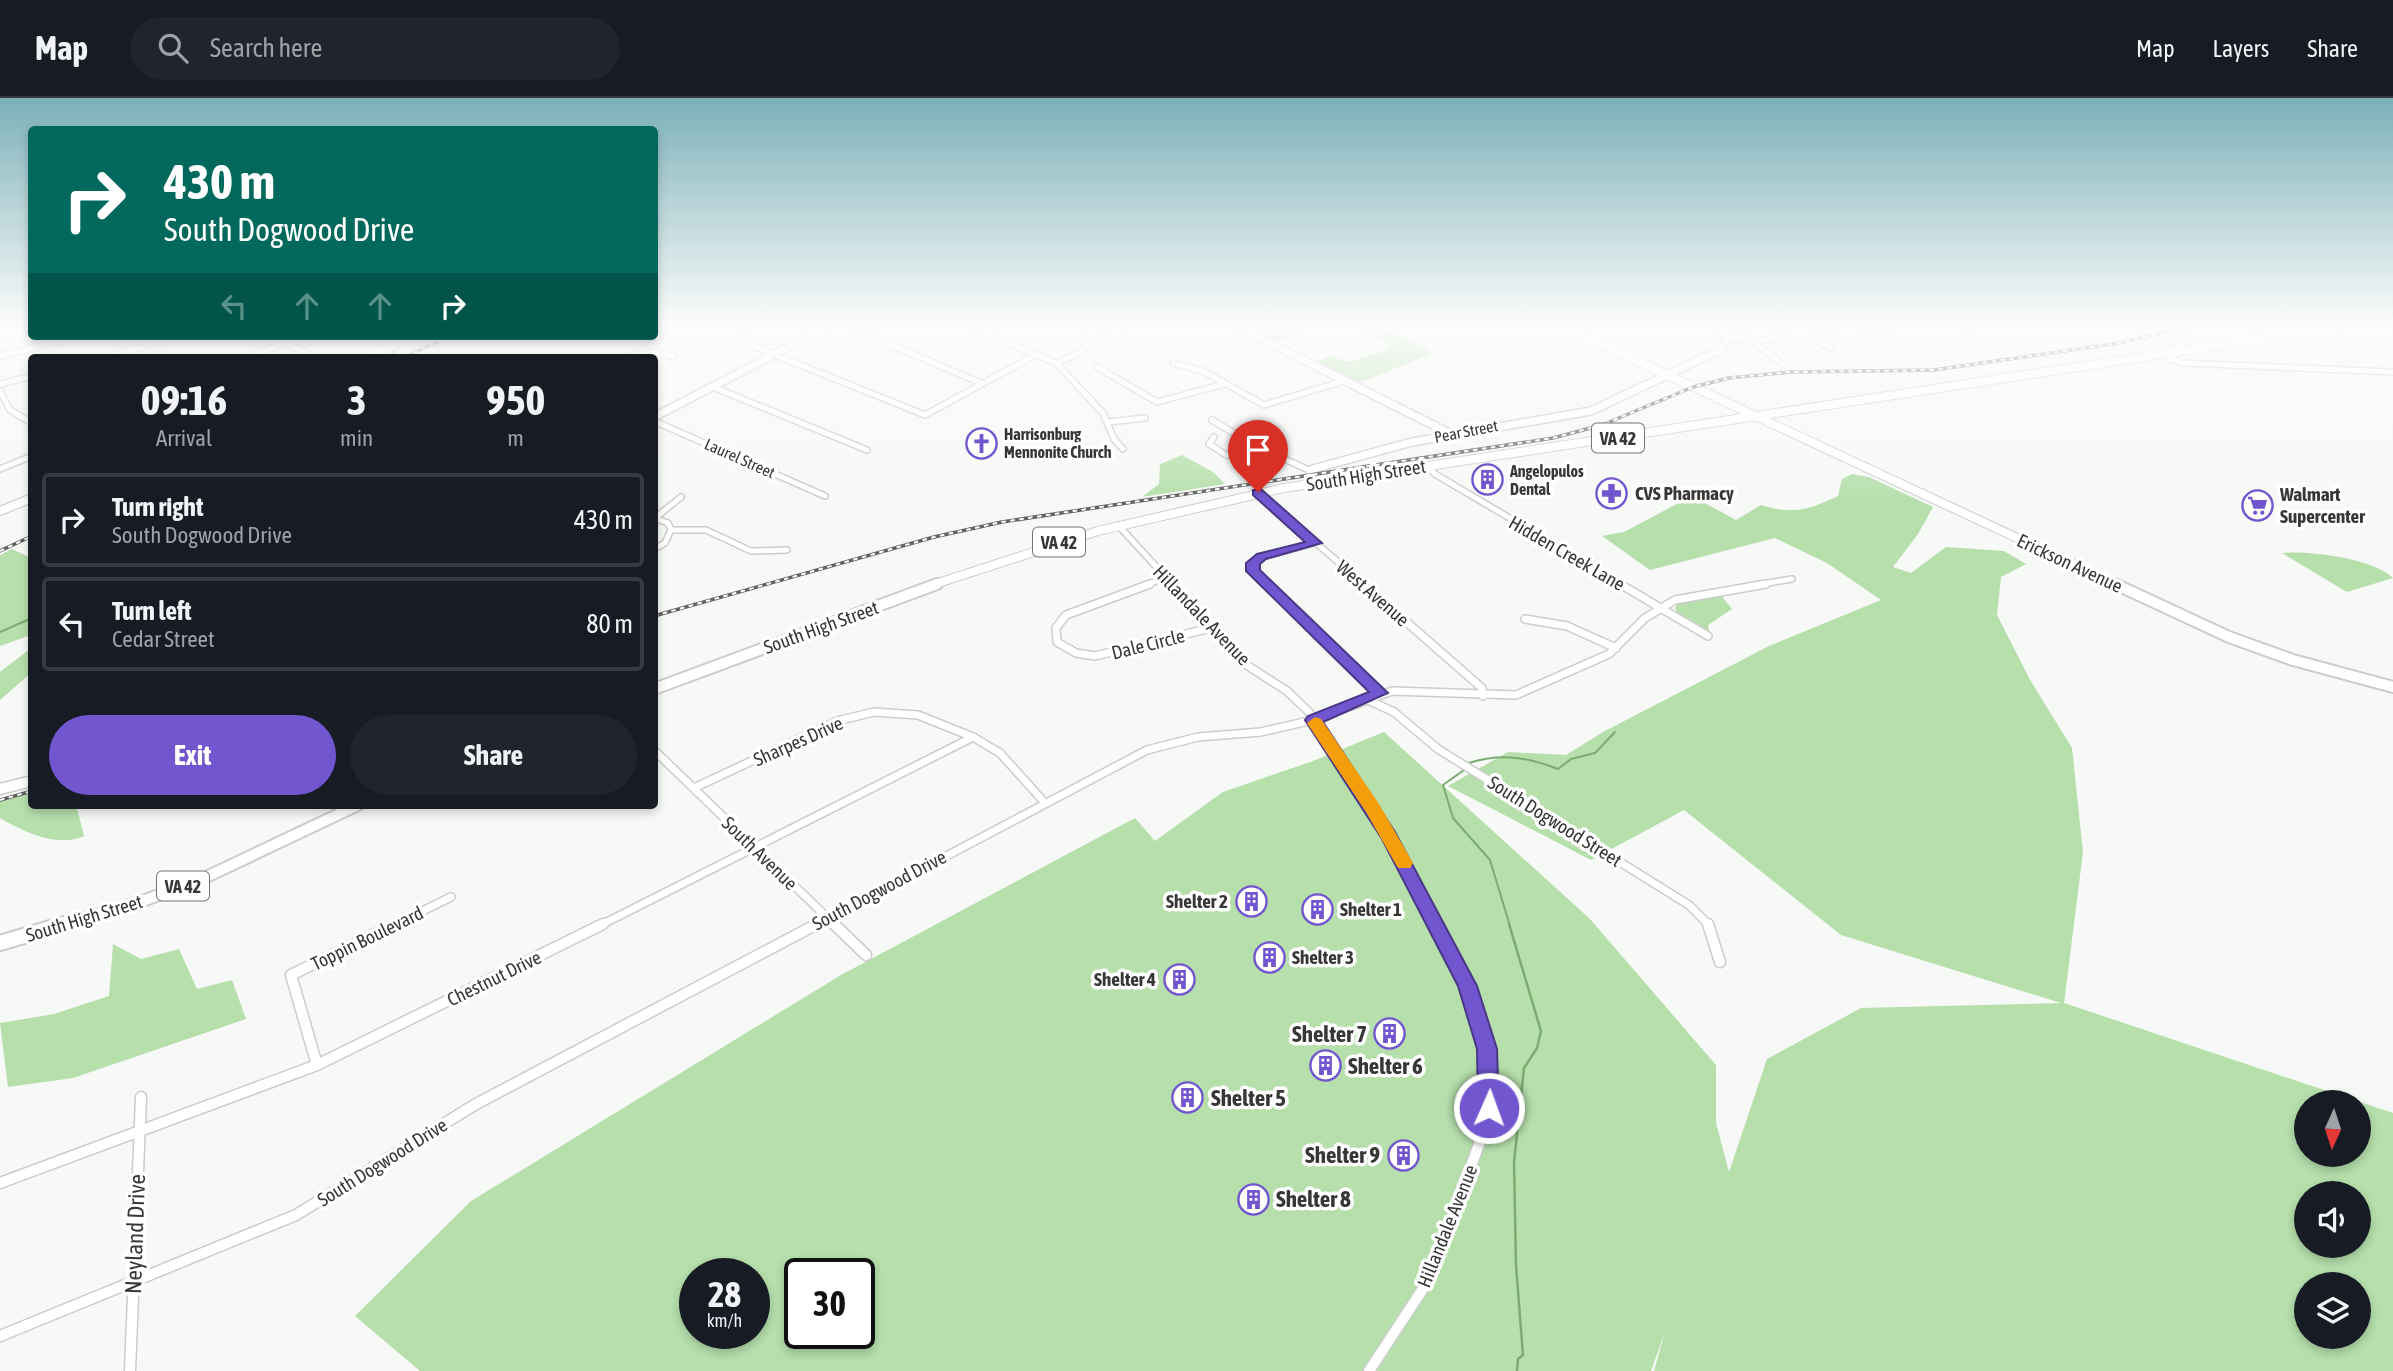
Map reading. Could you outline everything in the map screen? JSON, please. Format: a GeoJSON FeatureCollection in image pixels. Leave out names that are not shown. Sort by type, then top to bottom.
{"type":"FeatureCollection","features":[{"type":"Feature","properties":{"kind":"main road","name":"Erickson Avenue"},"geometry":{"type":"LineString","coordinates":[[1689,384],[2229,637],[2293,660],[2393,687]]}},
{"type":"Feature","properties":{"kind":"main road","name":"South High Street"},"geometry":{"type":"LineString","coordinates":[[658,688],[990,565],[1118,525],[1258,492],[1959,384]]}},
{"type":"Feature","properties":{"kind":"main road","name":"VA 42"},"geometry":{"type":"LineString","coordinates":[[1756,417],[1777,417],[1993,384]]}},
{"type":"Feature","properties":{"kind":"main road"},"geometry":{"type":"LineString","coordinates":[[0,512],[28,500]]}},
{"type":"Feature","properties":{"kind":"main road","name":"South High Street"},"geometry":{"type":"LineString","coordinates":[[0,943],[140,902],[202,879],[350,809]]}},
{"type":"Feature","properties":{"kind":"street"},"geometry":{"type":"LineString","coordinates":[[658,417],[718,384]]}},
{"type":"Feature","properties":{"kind":"street"},"geometry":{"type":"LineString","coordinates":[[847,384],[925,415],[979,384]]}},
{"type":"Feature","properties":{"kind":"street"},"geometry":{"type":"LineString","coordinates":[[1075,384],[1108,422],[1114,439],[1122,449]]}},
{"type":"Feature","properties":{"kind":"street"},"geometry":{"type":"LineString","coordinates":[[1127,384],[1157,402],[1222,384]]}},
{"type":"Feature","properties":{"kind":"street"},"geometry":{"type":"LineString","coordinates":[[1225,384],[1258,403],[1271,405],[1328,384]]}},
{"type":"Feature","properties":{"kind":"street"},"geometry":{"type":"LineString","coordinates":[[1355,384],[1451,434]]}},
{"type":"Feature","properties":{"kind":"street","name":"Pear Street"},"geometry":{"type":"LineString","coordinates":[[1311,471],[1345,458],[1451,434],[1591,411],[1649,384]]}},
{"type":"Feature","properties":{"kind":"street"},"geometry":{"type":"LineString","coordinates":[[713,387],[867,450]]}},
{"type":"Feature","properties":{"kind":"street"},"geometry":{"type":"LineString","coordinates":[[0,391],[10,410],[28,421]]}},
{"type":"Feature","properties":{"kind":"street"},"geometry":{"type":"LineString","coordinates":[[0,413],[10,410]]}},
{"type":"Feature","properties":{"kind":"street"},"geometry":{"type":"LineString","coordinates":[[1108,422],[1145,418]]}},
{"type":"Feature","properties":{"kind":"street"},"geometry":{"type":"LineString","coordinates":[[1212,420],[1259,448],[1265,456]]}},
{"type":"Feature","properties":{"kind":"street","name":"Laurel Street"},"geometry":{"type":"LineString","coordinates":[[658,421],[825,496]]}},
{"type":"Feature","properties":{"kind":"street"},"geometry":{"type":"LineString","coordinates":[[1214,438],[1209,444],[1224,456],[1245,459],[1265,456],[1286,458],[1311,471],[1315,483]]}},
{"type":"Feature","properties":{"kind":"street"},"geometry":{"type":"LineString","coordinates":[[0,469],[28,458]]}},
{"type":"Feature","properties":{"kind":"street","name":"Hidden Creek Lane"},"geometry":{"type":"LineString","coordinates":[[1428,466],[1435,474],[1457,488],[1708,636]]}},
{"type":"Feature","properties":{"kind":"street","name":"West Avenue"},"geometry":{"type":"LineString","coordinates":[[1258,492],[1468,675],[1482,688],[1483,696]]}},
{"type":"Feature","properties":{"kind":"street"},"geometry":{"type":"LineString","coordinates":[[658,516],[681,497]]}},
{"type":"Feature","properties":{"kind":"street"},"geometry":{"type":"LineString","coordinates":[[658,519],[668,523],[671,530],[665,543],[658,547]]}},
{"type":"Feature","properties":{"kind":"street","name":"Hillandale Avenue"},"geometry":{"type":"LineString","coordinates":[[1118,525],[1242,662],[1299,702],[1313,720],[1373,808],[1437,922],[1478,1013],[1489,1062],[1490,1092],[1486,1122],[1425,1288],[1369,1371]]}},
{"type":"Feature","properties":{"kind":"street"},"geometry":{"type":"LineString","coordinates":[[671,530],[706,530],[751,551],[787,550]]}},
{"type":"Feature","properties":{"kind":"street"},"geometry":{"type":"LineString","coordinates":[[1315,543],[1261,556],[1253,563],[1253,571],[1380,693]]}},
{"type":"Feature","properties":{"kind":"street","name":"Dale Circle"},"geometry":{"type":"LineString","coordinates":[[1165,578],[1066,615],[1056,628],[1057,642],[1076,653],[1095,656],[1210,628]]}},
{"type":"Feature","properties":{"kind":"street","name":"South Dogwood Drive"},"geometry":{"type":"LineString","coordinates":[[0,1336],[296,1215],[475,1104],[1147,750],[1199,737],[1261,732],[1313,720],[1380,693],[1405,690],[1483,696],[1516,695],[1600,659],[1616,648],[1660,607],[1687,595],[1793,579]]}},
{"type":"Feature","properties":{"kind":"street"},"geometry":{"type":"LineString","coordinates":[[1525,619],[1567,626],[1616,648]]}},
{"type":"Feature","properties":{"kind":"street","name":"South Dogwood Street"},"geometry":{"type":"LineString","coordinates":[[1366,699],[1394,712],[1438,749],[1689,905],[1710,926],[1720,962]]}},
{"type":"Feature","properties":{"kind":"street","name":"Sharpes Drive"},"geometry":{"type":"LineString","coordinates":[[694,788],[837,721],[874,712],[918,715],[973,737],[1000,753],[1044,802]]}},
{"type":"Feature","properties":{"kind":"street","name":"Chestnut Drive"},"geometry":{"type":"LineString","coordinates":[[0,1183],[317,1065],[755,849],[973,737]]}},
{"type":"Feature","properties":{"kind":"street","name":"South Avenue"},"geometry":{"type":"LineString","coordinates":[[658,754],[866,956]]}},
{"type":"Feature","properties":{"kind":"street"},"geometry":{"type":"LineString","coordinates":[[0,789],[28,781]]}},
{"type":"Feature","properties":{"kind":"street","name":"Toppin Boulevard"},"geometry":{"type":"LineString","coordinates":[[317,1065],[291,975],[451,897]]}},
{"type":"Feature","properties":{"kind":"street","name":"Neyland Drive"},"geometry":{"type":"LineString","coordinates":[[130,1371],[141,1097]]}},
{"type":"Feature","properties":{"kind":"green space"},"geometry":{"type":"Polygon","coordinates":[[[1182,455],[1213,472],[1225,484],[1142,497],[1159,484],[1160,464],[1182,455]]]}},
{"type":"Feature","properties":{"kind":"green space"},"geometry":{"type":"Polygon","coordinates":[[[1852,474],[1869,477],[1933,507],[1918,534],[1893,567],[1911,573],[1946,547],[2004,551],[2026,564],[2001,577],[1997,615],[2029,678],[2072,748],[2083,852],[2064,1003],[2324,1090],[2294,1090],[2294,1167],[2371,1167],[2371,1106],[2393,1113],[2393,1371],[1654,1371],[1665,1332],[1651,1371],[420,1371],[355,1316],[471,1201],[841,975],[1135,818],[1155,841],[1223,792],[1313,761],[1384,732],[1590,919],[1716,1065],[1716,1123],[1729,1172],[1767,1059],[1861,1008],[2061,1003],[1841,935],[1684,810],[1591,860],[1448,786],[1508,752],[1566,755],[1603,732],[1769,646],[1881,600],[1827,563],[1775,538],[1650,570],[1602,536],[1624,532],[1692,496],[1736,520],[1761,505],[1782,510],[1800,510],[1838,496],[1842,479],[1852,474]]]}},
{"type":"Feature","properties":{"kind":"green space"},"geometry":{"type":"Polygon","coordinates":[[[12,549],[28,557],[28,636],[0,646],[0,555],[12,549]]]}},
{"type":"Feature","properties":{"kind":"green space"},"geometry":{"type":"Polygon","coordinates":[[[2282,553],[2341,557],[2372,566],[2393,578],[2347,592],[2282,553]]]}},
{"type":"Feature","properties":{"kind":"green space"},"geometry":{"type":"Polygon","coordinates":[[[1720,594],[1732,609],[1708,625],[1709,631],[1677,612],[1675,608],[1679,602],[1720,594]]]}},
{"type":"Feature","properties":{"kind":"green space"},"geometry":{"type":"Polygon","coordinates":[[[28,650],[28,676],[0,700],[0,672],[28,650]]]}},
{"type":"Feature","properties":{"kind":"green space"},"geometry":{"type":"Polygon","coordinates":[[[28,793],[28,809],[77,809],[84,836],[63,840],[30,833],[0,818],[0,801],[28,793]]]}},
{"type":"Feature","properties":{"kind":"green space"},"geometry":{"type":"Polygon","coordinates":[[[113,944],[141,959],[179,949],[197,989],[232,980],[246,1019],[73,1078],[8,1087],[0,1023],[54,1014],[109,996],[113,944]]]}},
{"type":"Feature","properties":{"kind":"waterway"},"geometry":{"type":"LineString","coordinates":[[0,632],[28,620]]}},
{"type":"Feature","properties":{"kind":"waterway"},"geometry":{"type":"LineString","coordinates":[[1469,763],[1503,757],[1536,762],[1558,769],[1571,759],[1595,753],[1615,732]]}},
{"type":"Feature","properties":{"kind":"waterway"},"geometry":{"type":"LineString","coordinates":[[1464,770],[1443,785],[1453,818],[1490,860],[1510,926]]}},
{"type":"Feature","properties":{"kind":"waterway"},"geometry":{"type":"LineString","coordinates":[[1509,924],[1541,1031],[1537,1048],[1524,1068],[1514,1162],[1516,1265],[1523,1355],[1518,1359],[1517,1371]]}},
{"type":"Feature","properties":{"kind":"railway"},"geometry":{"type":"LineString","coordinates":[[658,615],[934,537],[1002,522],[1553,438],[1602,425],[1703,384]]}},
{"type":"Feature","properties":{"kind":"railway"},"geometry":{"type":"LineString","coordinates":[[0,551],[28,538]]}},
{"type":"Feature","properties":{"kind":"railway"},"geometry":{"type":"LineString","coordinates":[[0,800],[28,792]]}},
{"type":"Feature","properties":{"kind":"slow traffic"},"geometry":{"type":"LineString","coordinates":[[1315,723],[1373,808],[1404,863]]}},
{"type":"Feature","properties":{"kind":"place","name":"Harrisonburg Mennonite Church"},"geometry":{"type":"Point","coordinates":[981,443]}},
{"type":"Feature","properties":{"kind":"place","name":"Angelopulos Dental"},"geometry":{"type":"Point","coordinates":[1487,480]}},
{"type":"Feature","properties":{"kind":"place","name":"CVS Pharmacy"},"geometry":{"type":"Point","coordinates":[1612,493]}},
{"type":"Feature","properties":{"kind":"place","name":"Walmart Supercenter"},"geometry":{"type":"Point","coordinates":[2257,505]}},
{"type":"Feature","properties":{"kind":"place","name":"Shelter 2"},"geometry":{"type":"Point","coordinates":[1251,901]}},
{"type":"Feature","properties":{"kind":"place","name":"Shelter 1"},"geometry":{"type":"Point","coordinates":[1317,909]}},
{"type":"Feature","properties":{"kind":"place","name":"Shelter 3"},"geometry":{"type":"Point","coordinates":[1269,957]}},
{"type":"Feature","properties":{"kind":"place","name":"Shelter 4"},"geometry":{"type":"Point","coordinates":[1179,979]}},
{"type":"Feature","properties":{"kind":"place","name":"Shelter 7"},"geometry":{"type":"Point","coordinates":[1390,1034]}},
{"type":"Feature","properties":{"kind":"place","name":"Shelter 6"},"geometry":{"type":"Point","coordinates":[1325,1066]}},
{"type":"Feature","properties":{"kind":"place","name":"Shelter 5"},"geometry":{"type":"Point","coordinates":[1188,1098]}},
{"type":"Feature","properties":{"kind":"place","name":"Shelter 9"},"geometry":{"type":"Point","coordinates":[1403,1155]}},
{"type":"Feature","properties":{"kind":"place","name":"Shelter 8"},"geometry":{"type":"Point","coordinates":[1253,1199]}},
{"type":"Feature","properties":{"kind":"route"},"geometry":{"type":"LineString","coordinates":[[1258,492],[1315,543],[1261,556],[1253,563],[1253,571],[1380,693],[1344,710],[1313,720],[1373,808],[1451,950],[1481,1023],[1489,1062],[1489,1108]]}}]}
